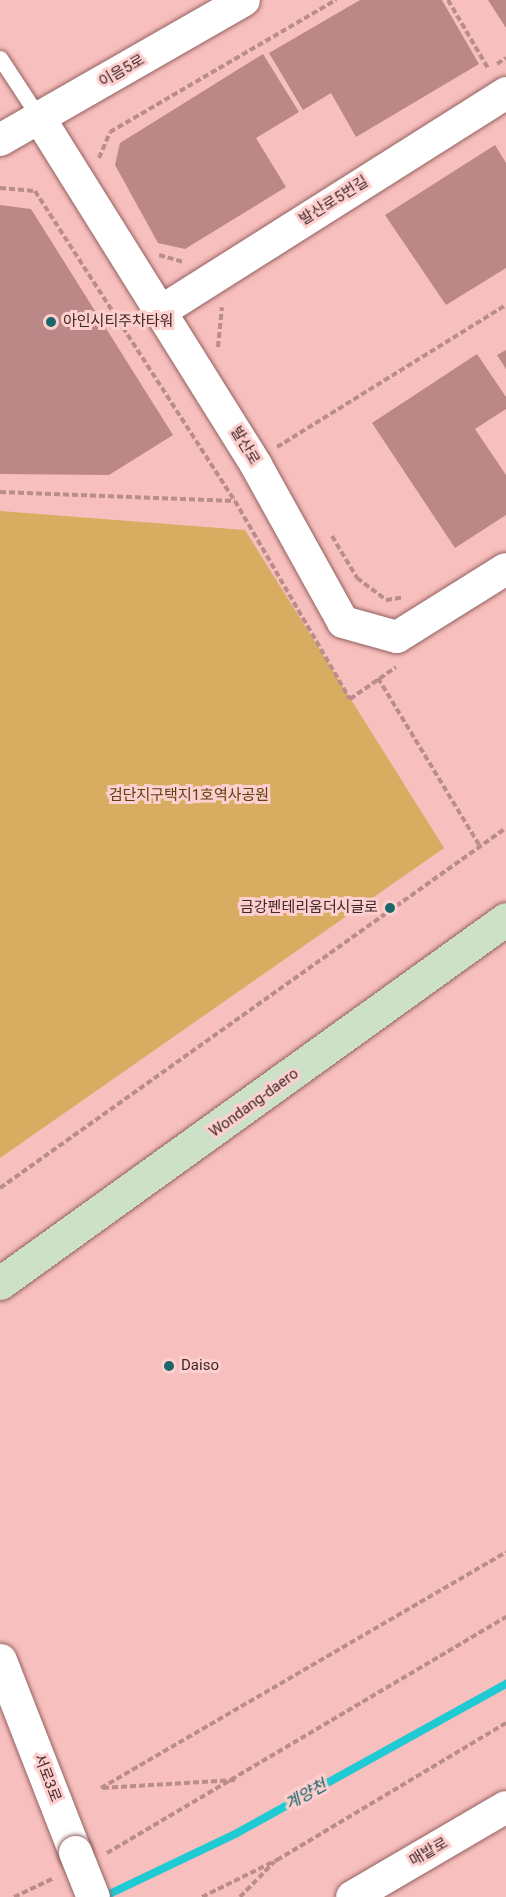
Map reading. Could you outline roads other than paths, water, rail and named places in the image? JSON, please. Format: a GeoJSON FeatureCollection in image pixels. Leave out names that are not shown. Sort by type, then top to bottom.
{"type":"FeatureCollection","features":[{"type":"Feature","properties":{"kind":"main road","name":"Wondang-daero"},"geometry":{"type":"LineString","coordinates":[[0,1283],[506,920]]}},
{"type":"Feature","properties":{"kind":"street","name":"이음5로"},"geometry":{"type":"LineString","coordinates":[[0,140],[244,0]]}},
{"type":"Feature","properties":{"kind":"street","name":"발산로5번길"},"geometry":{"type":"LineString","coordinates":[[163,310],[499,86]]}},
{"type":"Feature","properties":{"kind":"street","name":"발산로"},"geometry":{"type":"LineString","coordinates":[[40,119],[163,310],[343,622],[397,637],[506,569]]}},
{"type":"Feature","properties":{"kind":"street","name":"서로3로"},"geometry":{"type":"LineString","coordinates":[[0,1659],[93,1897]]}},
{"type":"Feature","properties":{"kind":"street","name":"매밭로"},"geometry":{"type":"LineString","coordinates":[[352,1897],[390,1887],[506,1807]]}},
{"type":"Feature","properties":{"kind":"lane"},"geometry":{"type":"LineString","coordinates":[[0,58],[40,119]]}},
{"type":"Feature","properties":{"kind":"waterway","name":"계양천"},"geometry":{"type":"LineString","coordinates":[[103,1897],[237,1833],[506,1684]]}},
{"type":"Feature","properties":{"kind":"place","name":"아인시티주차타워"},"geometry":{"type":"Point","coordinates":[51,322]}},
{"type":"Feature","properties":{"kind":"place","name":"금강펜테리움더시글로"},"geometry":{"type":"Point","coordinates":[390,908]}},
{"type":"Feature","properties":{"kind":"place","name":"Daiso"},"geometry":{"type":"Point","coordinates":[169,1366]}},
{"type":"Feature","properties":{"kind":"park label","name":"검단지구택지1호역사공원"},"geometry":{"type":"Point","coordinates":[189,796]}}]}
